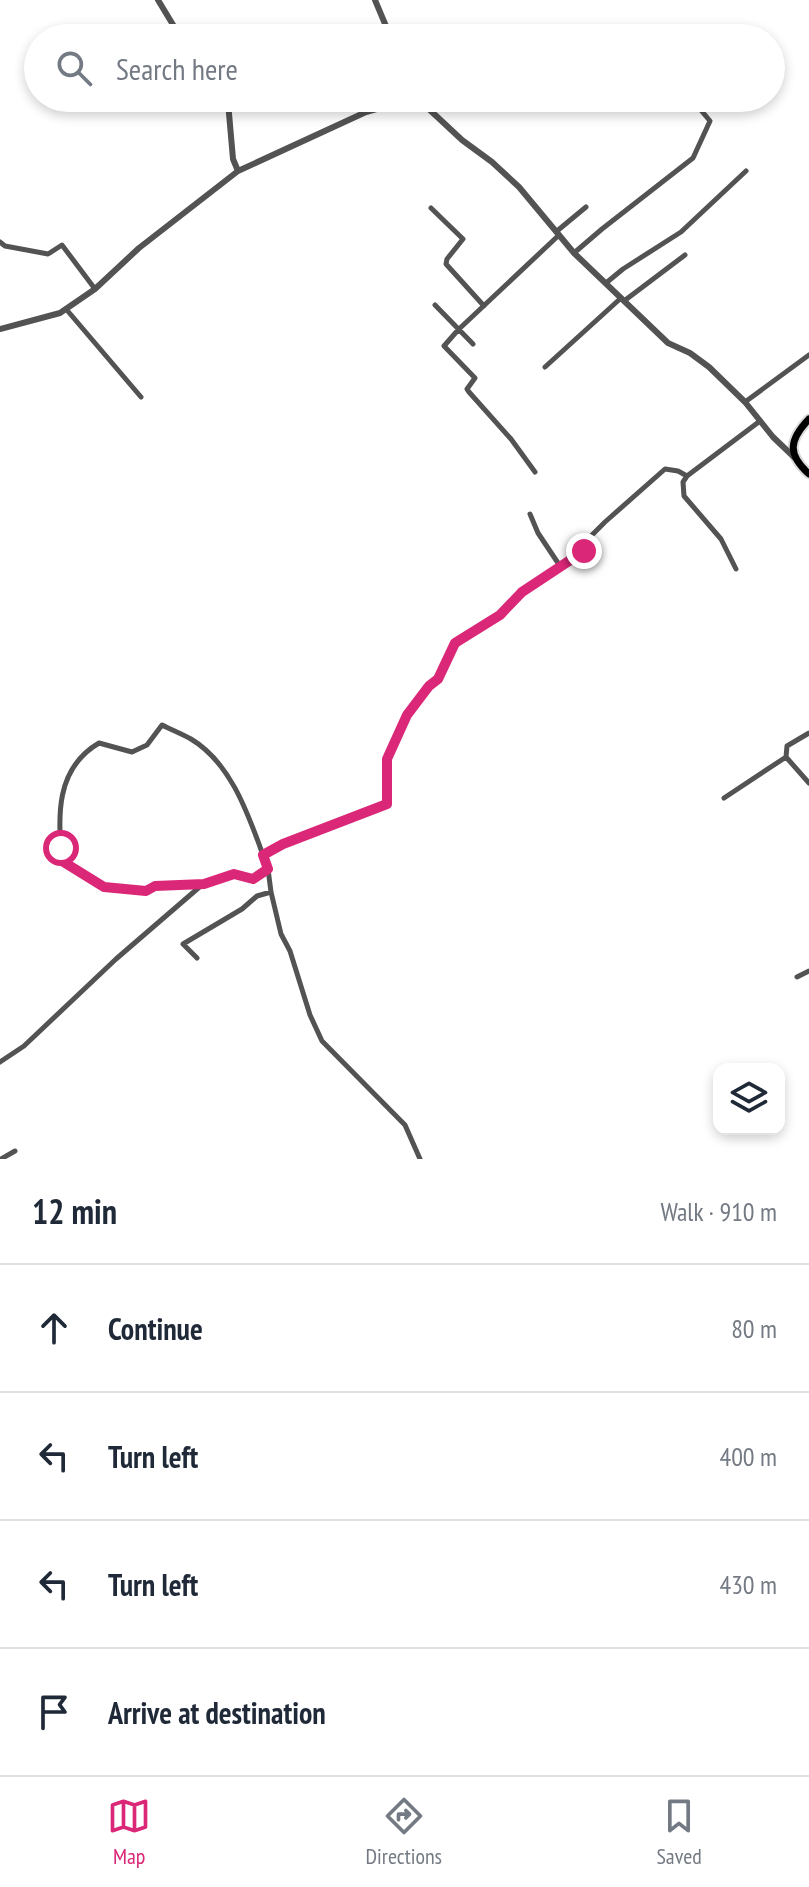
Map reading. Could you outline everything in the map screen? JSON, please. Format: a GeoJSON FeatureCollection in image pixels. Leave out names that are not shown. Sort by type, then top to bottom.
{"type":"FeatureCollection","features":[{"type":"Feature","properties":{"kind":"main road"},"geometry":{"type":"LineString","coordinates":[[809,419],[793,441],[793,454],[809,474]]}},
{"type":"Feature","properties":{"kind":"street"},"geometry":{"type":"LineString","coordinates":[[158,0],[173,24]]}},
{"type":"Feature","properties":{"kind":"street"},"geometry":{"type":"LineString","coordinates":[[375,0],[385,24]]}},
{"type":"Feature","properties":{"kind":"street"},"geometry":{"type":"LineString","coordinates":[[229,112],[233,159],[238,171]]}},
{"type":"Feature","properties":{"kind":"street"},"geometry":{"type":"LineString","coordinates":[[0,329],[60,313],[95,289],[139,248],[238,171],[366,112]]}},
{"type":"Feature","properties":{"kind":"street"},"geometry":{"type":"LineString","coordinates":[[431,112],[519,187],[574,253],[668,343],[690,353],[709,367],[796,459]]}},
{"type":"Feature","properties":{"kind":"street"},"geometry":{"type":"LineString","coordinates":[[574,253],[693,158],[710,121],[702,112]]}},
{"type":"Feature","properties":{"kind":"street"},"geometry":{"type":"LineString","coordinates":[[606,283],[681,232],[746,171]]}},
{"type":"Feature","properties":{"kind":"street"},"geometry":{"type":"LineString","coordinates":[[535,472],[467,389],[475,378],[444,346],[586,207]]}},
{"type":"Feature","properties":{"kind":"street"},"geometry":{"type":"LineString","coordinates":[[431,208],[463,239],[446,264],[484,306]]}},
{"type":"Feature","properties":{"kind":"street"},"geometry":{"type":"LineString","coordinates":[[0,242],[5,246],[48,254],[62,245],[95,289]]}},
{"type":"Feature","properties":{"kind":"street"},"geometry":{"type":"LineString","coordinates":[[545,367],[623,299],[685,255]]}},
{"type":"Feature","properties":{"kind":"street"},"geometry":{"type":"LineString","coordinates":[[435,305],[473,344]]}},
{"type":"Feature","properties":{"kind":"street"},"geometry":{"type":"LineString","coordinates":[[66,309],[141,397]]}},
{"type":"Feature","properties":{"kind":"street"},"geometry":{"type":"LineString","coordinates":[[745,402],[809,355]]}},
{"type":"Feature","properties":{"kind":"street"},"geometry":{"type":"LineString","coordinates":[[736,569],[721,539],[684,496],[683,482],[761,420]]}},
{"type":"Feature","properties":{"kind":"street"},"geometry":{"type":"LineString","coordinates":[[263,855],[283,844],[387,804],[387,759],[407,715],[438,679],[455,643],[500,615],[522,592],[584,551],[592,535],[665,469],[687,476]]}},
{"type":"Feature","properties":{"kind":"street"},"geometry":{"type":"LineString","coordinates":[[530,514],[538,533],[560,566]]}},
{"type":"Feature","properties":{"kind":"street"},"geometry":{"type":"LineString","coordinates":[[268,869],[253,879],[234,874],[204,884],[155,886],[146,891],[104,887],[62,861],[58,822],[63,791],[72,765],[85,751],[99,743],[132,752],[147,745],[162,725],[193,740],[225,770],[253,827],[268,869],[281,934],[322,1041],[405,1125],[420,1159]]}},
{"type":"Feature","properties":{"kind":"street"},"geometry":{"type":"LineString","coordinates":[[809,733],[787,746],[786,757],[809,783]]}},
{"type":"Feature","properties":{"kind":"street"},"geometry":{"type":"LineString","coordinates":[[724,798],[786,757]]}},
{"type":"Feature","properties":{"kind":"street"},"geometry":{"type":"LineString","coordinates":[[0,1062],[24,1046],[116,959],[204,884]]}},
{"type":"Feature","properties":{"kind":"street"},"geometry":{"type":"LineString","coordinates":[[197,958],[183,944],[242,909],[257,896],[271,892]]}},
{"type":"Feature","properties":{"kind":"street"},"geometry":{"type":"LineString","coordinates":[[797,977],[809,971]]}},
{"type":"Feature","properties":{"kind":"street"},"geometry":{"type":"LineString","coordinates":[[1,1159],[15,1151]]}},
{"type":"Feature","properties":{"kind":"route"},"geometry":{"type":"LineString","coordinates":[[61,848],[62,861],[104,887],[146,891],[155,886],[204,884],[234,874],[253,879],[268,869],[263,855],[283,844],[387,804],[387,759],[407,715],[438,679],[455,643],[500,615],[522,592],[584,551]]}}]}
